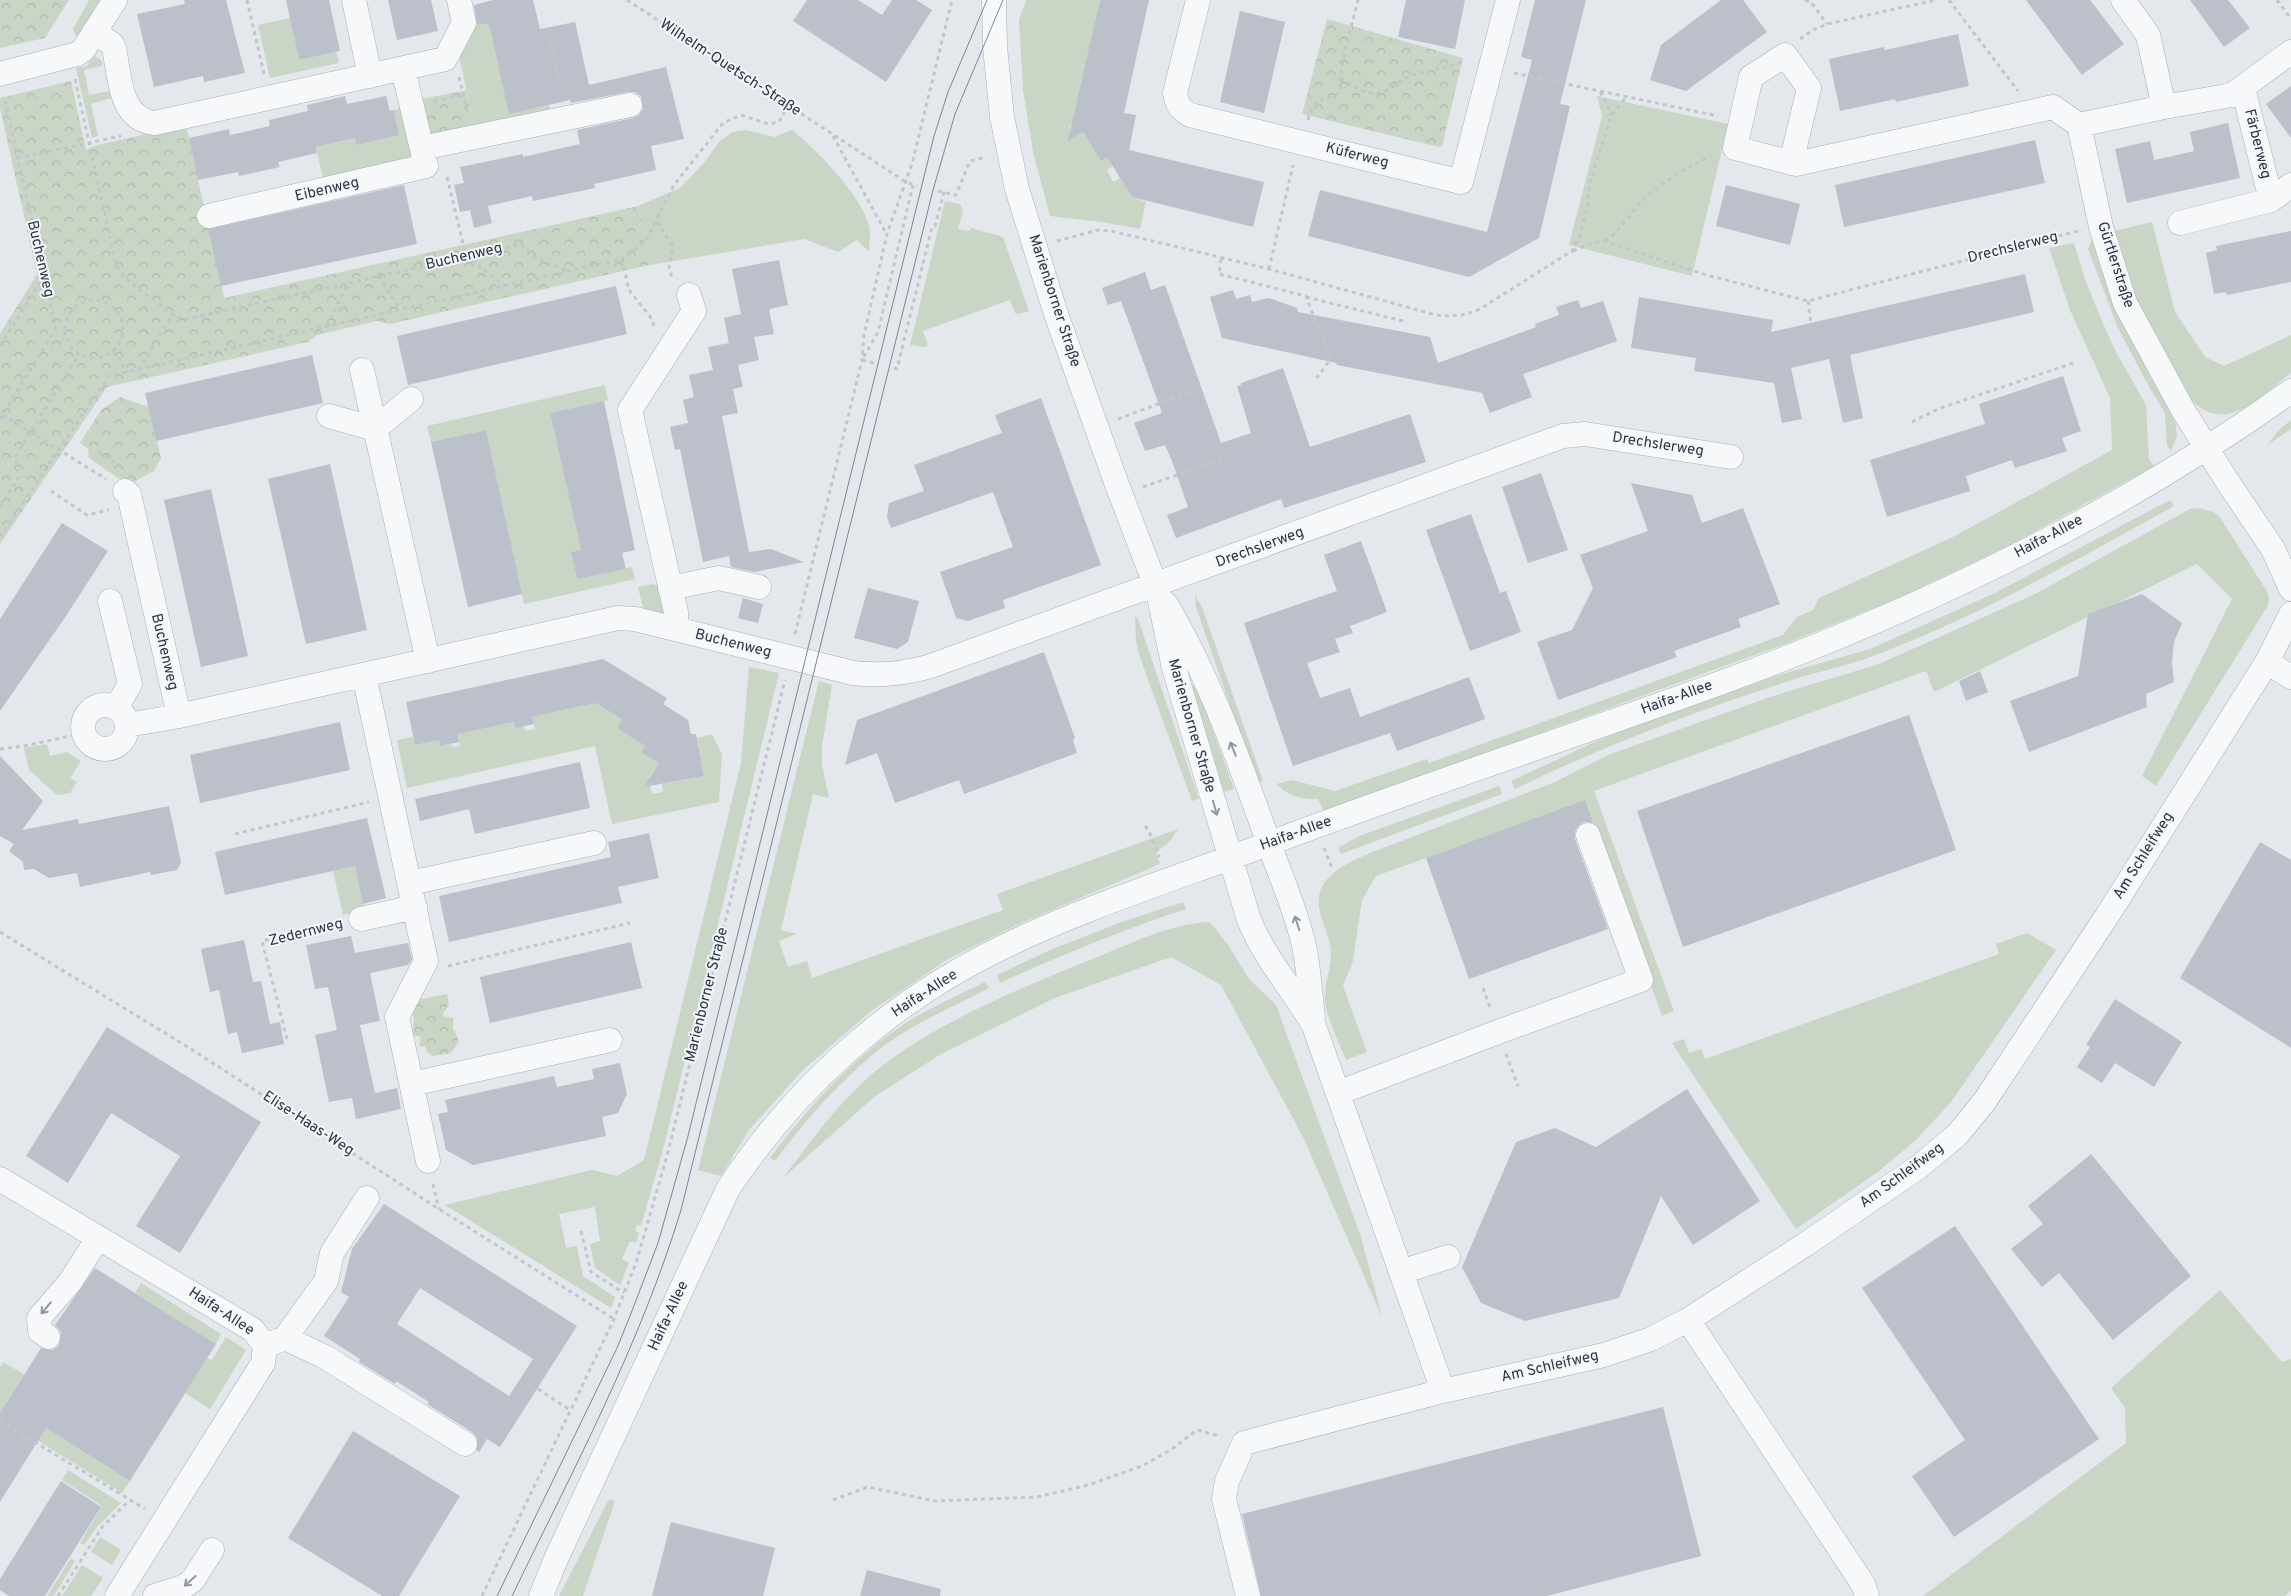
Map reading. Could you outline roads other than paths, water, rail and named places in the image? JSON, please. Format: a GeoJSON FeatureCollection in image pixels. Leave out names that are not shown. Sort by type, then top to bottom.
{"type":"FeatureCollection","features":[{"type":"Feature","properties":{"kind":"street"},"geometry":{"type":"LineString","coordinates":[[2,84],[83,50],[115,0]]}},
{"type":"Feature","properties":{"kind":"street"},"geometry":{"type":"LineString","coordinates":[[354,0],[370,76]]}},
{"type":"Feature","properties":{"kind":"street"},"geometry":{"type":"LineString","coordinates":[[94,32],[112,44],[114,48],[126,104],[134,116],[145,122],[155,123],[445,59],[464,23],[460,0]]}},
{"type":"Feature","properties":{"kind":"street","name":"Marienborner Straße"},"geometry":{"type":"LineString","coordinates":[[994,0],[995,47],[1002,117],[1017,189],[1056,314],[1116,482],[1157,589],[1174,668],[1230,858]]}},
{"type":"Feature","properties":{"kind":"street","name":"Küferweg"},"geometry":{"type":"LineString","coordinates":[[1198,0],[1175,93],[1181,110],[1190,115],[1462,182],[1508,0]]}},
{"type":"Feature","properties":{"kind":"street"},"geometry":{"type":"LineString","coordinates":[[1792,163],[1809,88],[1785,54],[1751,77],[1734,148],[1792,163],[1796,164],[2053,107],[2079,125],[2164,107],[2148,35],[2123,0]]}},
{"type":"Feature","properties":{"kind":"street","name":"Färberweg"},"geometry":{"type":"LineString","coordinates":[[2164,107],[2232,95],[2291,52]]}},
{"type":"Feature","properties":{"kind":"street","name":"Eibenweg"},"geometry":{"type":"LineString","coordinates":[[209,216],[426,166],[403,69]]}},
{"type":"Feature","properties":{"kind":"street","name":"Färberweg"},"geometry":{"type":"LineString","coordinates":[[2243,88],[2271,200]]}},
{"type":"Feature","properties":{"kind":"street"},"geometry":{"type":"LineString","coordinates":[[422,148],[630,105]]}},
{"type":"Feature","properties":{"kind":"street","name":"Gürtlerstraße"},"geometry":{"type":"LineString","coordinates":[[2079,125],[2101,227],[2125,303],[2180,405],[2206,447]]}},
{"type":"Feature","properties":{"kind":"street","name":"Färberweg"},"geometry":{"type":"LineString","coordinates":[[2180,223],[2271,200],[2291,185]]}},
{"type":"Feature","properties":{"kind":"street","name":"Buchenweg"},"geometry":{"type":"LineString","coordinates":[[677,629],[676,612],[630,410],[694,312],[681,287]]}},
{"type":"Feature","properties":{"kind":"street"},"geometry":{"type":"LineString","coordinates":[[362,370],[428,661]]}},
{"type":"Feature","properties":{"kind":"street","name":"Haifa-Allee"},"geometry":{"type":"LineString","coordinates":[[541,1596],[556,1559],[728,1189],[750,1156],[819,1076],[887,1019],[929,988],[998,949],[1128,894],[1721,682],[1856,630],[1985,570],[2068,528],[2167,473],[2291,391]]}},
{"type":"Feature","properties":{"kind":"street"},"geometry":{"type":"LineString","coordinates":[[375,429],[411,399]]}},
{"type":"Feature","properties":{"kind":"street"},"geometry":{"type":"LineString","coordinates":[[328,416],[375,429]]}},
{"type":"Feature","properties":{"kind":"street","name":"Drechslerweg"},"geometry":{"type":"LineString","coordinates":[[790,658],[853,673],[874,675],[901,674],[928,667],[1157,589],[1573,433],[1731,457]]}},
{"type":"Feature","properties":{"kind":"street"},"geometry":{"type":"LineString","coordinates":[[2206,447],[2274,549],[2291,589]]}},
{"type":"Feature","properties":{"kind":"street","name":"Buchenweg"},"geometry":{"type":"LineString","coordinates":[[125,494],[179,716]]}},
{"type":"Feature","properties":{"kind":"street"},"geometry":{"type":"LineString","coordinates":[[670,588],[719,578],[759,587]]}},
{"type":"Feature","properties":{"kind":"street","name":"Marienborner Straße"},"geometry":{"type":"LineString","coordinates":[[1157,589],[1182,632],[1203,676],[1269,844]]}},
{"type":"Feature","properties":{"kind":"street"},"geometry":{"type":"LineString","coordinates":[[110,601],[130,684],[122,716]]}},
{"type":"Feature","properties":{"kind":"street","name":"Am Schleifweg"},"geometry":{"type":"LineString","coordinates":[[1248,1596],[1221,1489],[1244,1443],[1443,1391],[1622,1350],[1651,1340],[1688,1320],[1920,1166],[1957,1135],[1984,1102],[2107,916],[2267,662],[2291,614]]}},
{"type":"Feature","properties":{"kind":"street","name":"Buchenweg"},"geometry":{"type":"LineString","coordinates":[[122,716],[127,732],[122,742],[112,749],[94,746],[84,732],[84,719],[92,710],[104,705],[122,716],[179,716],[618,618],[628,618],[677,629],[790,658]]}},
{"type":"Feature","properties":{"kind":"street"},"geometry":{"type":"LineString","coordinates":[[2267,662],[2291,677]]}},
{"type":"Feature","properties":{"kind":"street"},"geometry":{"type":"LineString","coordinates":[[364,675],[426,961],[422,972],[397,1017],[428,1161]]}},
{"type":"Feature","properties":{"kind":"street"},"geometry":{"type":"LineString","coordinates":[[1338,1093],[1462,1045],[1641,980],[1588,835]]}},
{"type":"Feature","properties":{"kind":"street"},"geometry":{"type":"LineString","coordinates":[[410,883],[594,843]]}},
{"type":"Feature","properties":{"kind":"street"},"geometry":{"type":"LineString","coordinates":[[1269,844],[1304,944],[1314,1026]]}},
{"type":"Feature","properties":{"kind":"street"},"geometry":{"type":"LineString","coordinates":[[1230,858],[1256,939],[1298,999],[1314,1026],[1443,1391]]}},
{"type":"Feature","properties":{"kind":"street","name":"Zedernweg"},"geometry":{"type":"LineString","coordinates":[[361,919],[415,907]]}},
{"type":"Feature","properties":{"kind":"street"},"geometry":{"type":"LineString","coordinates":[[412,1084],[610,1040]]}},
{"type":"Feature","properties":{"kind":"street","name":"Haifa-Allee"},"geometry":{"type":"LineString","coordinates":[[0,1179],[275,1342],[117,1596]]}},
{"type":"Feature","properties":{"kind":"street"},"geometry":{"type":"LineString","coordinates":[[367,1198],[332,1253],[326,1281],[275,1342],[325,1357],[465,1444]]}},
{"type":"Feature","properties":{"kind":"street"},"geometry":{"type":"LineString","coordinates":[[48,1337],[40,1331],[39,1318],[72,1288],[98,1238]]}},
{"type":"Feature","properties":{"kind":"street"},"geometry":{"type":"LineString","coordinates":[[1401,1272],[1448,1257]]}},
{"type":"Feature","properties":{"kind":"street"},"geometry":{"type":"LineString","coordinates":[[1688,1320],[1863,1584],[1867,1596]]}},
{"type":"Feature","properties":{"kind":"street"},"geometry":{"type":"LineString","coordinates":[[155,1596],[183,1587],[193,1580],[212,1550]]}},
{"type":"Feature","properties":{"kind":"street","name":"Haifa-Allee"},"geometry":{"type":"LineString","coordinates":[[532,1596],[556,1559]]}},
{"type":"Feature","properties":{"kind":"tram line"},"geometry":{"type":"LineString","coordinates":[[497,1596],[617,1348],[658,1243],[688,1136],[934,136],[948,92],[987,0]]}},
{"type":"Feature","properties":{"kind":"tram line"},"geometry":{"type":"LineString","coordinates":[[512,1596],[626,1358],[646,1310],[681,1210],[933,190],[955,114],[1003,0]]}}]}
